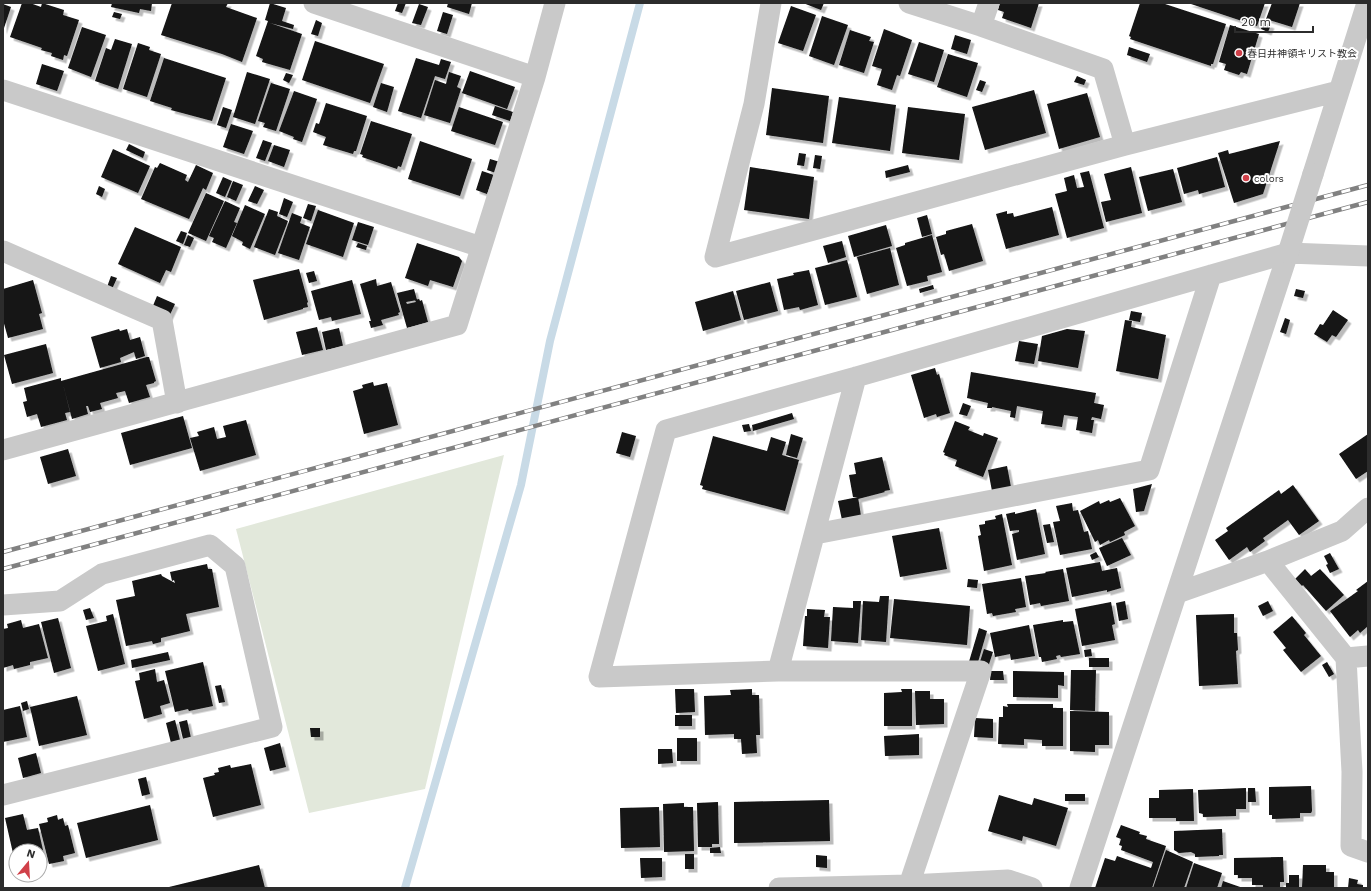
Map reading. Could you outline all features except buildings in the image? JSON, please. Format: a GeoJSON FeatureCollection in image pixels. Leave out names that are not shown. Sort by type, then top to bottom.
{"type":"FeatureCollection","features":[{"type":"Feature","properties":{"kind":"street"},"geometry":{"type":"LineString","coordinates":[[314,3],[535,77]]}},
{"type":"Feature","properties":{"kind":"street"},"geometry":{"type":"LineString","coordinates":[[3,450],[457,326],[535,77],[555,3]]}},
{"type":"Feature","properties":{"kind":"street"},"geometry":{"type":"LineString","coordinates":[[771,3],[754,104],[715,258],[1125,145],[1339,91]]}},
{"type":"Feature","properties":{"kind":"street"},"geometry":{"type":"LineString","coordinates":[[909,3],[981,26],[1103,69],[1125,145]]}},
{"type":"Feature","properties":{"kind":"street"},"geometry":{"type":"LineString","coordinates":[[981,26],[989,3]]}},
{"type":"Feature","properties":{"kind":"street"},"geometry":{"type":"LineString","coordinates":[[1080,888],[1288,253],[1367,3]]}},
{"type":"Feature","properties":{"kind":"street"},"geometry":{"type":"LineString","coordinates":[[3,90],[481,248]]}},
{"type":"Feature","properties":{"kind":"street"},"geometry":{"type":"LineString","coordinates":[[3,251],[162,320],[177,403]]}},
{"type":"Feature","properties":{"kind":"street"},"geometry":{"type":"LineString","coordinates":[[908,887],[981,671],[778,671],[600,676],[666,430],[1288,253],[1368,256]]}},
{"type":"Feature","properties":{"kind":"street"},"geometry":{"type":"LineString","coordinates":[[814,534],[1149,470],[1212,275]]}},
{"type":"Feature","properties":{"kind":"street"},"geometry":{"type":"LineString","coordinates":[[778,671],[856,377]]}},
{"type":"Feature","properties":{"kind":"street"},"geometry":{"type":"LineString","coordinates":[[1177,594],[1268,561],[1342,531],[1368,508]]}},
{"type":"Feature","properties":{"kind":"street"},"geometry":{"type":"LineString","coordinates":[[3,605],[60,601],[102,574],[210,545],[235,566],[272,727],[3,795]]}},
{"type":"Feature","properties":{"kind":"street"},"geometry":{"type":"LineString","coordinates":[[1268,561],[1346,658],[1352,772],[1351,846],[1368,852]]}},
{"type":"Feature","properties":{"kind":"street"},"geometry":{"type":"LineString","coordinates":[[1346,658],[1368,656]]}},
{"type":"Feature","properties":{"kind":"street"},"geometry":{"type":"LineString","coordinates":[[779,888],[908,887],[1008,880],[1032,888]]}},
{"type":"Feature","properties":{"kind":"shaded area"},"geometry":{"type":"Polygon","coordinates":[[[504,455],[425,789],[309,813],[236,529],[504,455]]]}},
{"type":"Feature","properties":{"kind":"waterway"},"geometry":{"type":"LineString","coordinates":[[405,888],[521,485],[550,341],[640,3]]}},
{"type":"Feature","properties":{"kind":"railway"},"geometry":{"type":"LineString","coordinates":[[3,552],[1368,185]]}},
{"type":"Feature","properties":{"kind":"railway"},"geometry":{"type":"LineString","coordinates":[[3,569],[1368,202]]}},
{"type":"Feature","properties":{"kind":"place","name":"春日井神領キリスト教会"},"geometry":{"type":"Point","coordinates":[1239,53]}},
{"type":"Feature","properties":{"kind":"place","name":"colors"},"geometry":{"type":"Point","coordinates":[1246,178]}}]}
